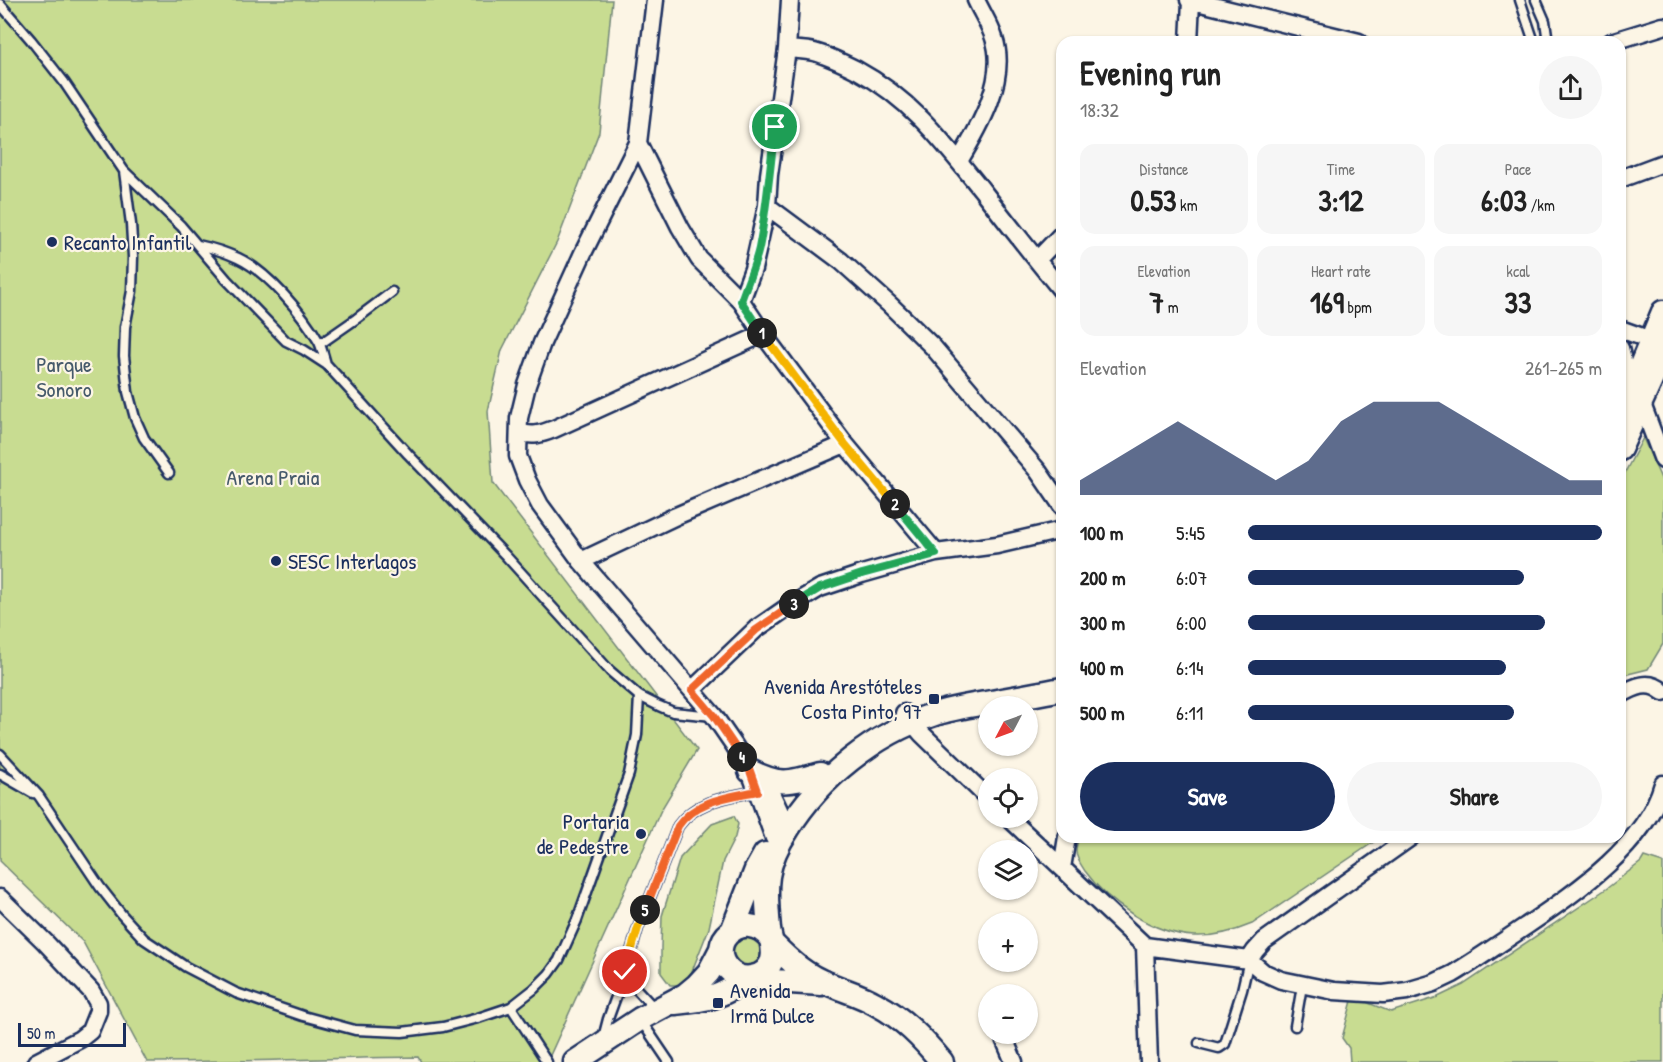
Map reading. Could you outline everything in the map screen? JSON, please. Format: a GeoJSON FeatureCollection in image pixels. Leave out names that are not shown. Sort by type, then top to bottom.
{"type":"FeatureCollection","features":[{"type":"Feature","properties":{"kind":"main road"},"geometry":{"type":"LineString","coordinates":[[1626,423],[1631,401],[1659,346],[1663,312]]}},
{"type":"Feature","properties":{"kind":"main road"},"geometry":{"type":"LineString","coordinates":[[654,1011],[712,998],[760,974],[770,965],[773,958],[767,913],[767,874],[771,860],[782,829],[826,781],[930,703],[1056,675]]}},
{"type":"Feature","properties":{"kind":"main road"},"geometry":{"type":"LineString","coordinates":[[574,1062],[698,986],[709,972],[726,940],[756,870],[797,800],[820,774],[857,741],[879,727],[908,718],[1056,690]]}},
{"type":"Feature","properties":{"kind":"main road"},"geometry":{"type":"LineString","coordinates":[[754,781],[795,782],[820,774]]}},
{"type":"Feature","properties":{"kind":"main road"},"geometry":{"type":"LineString","coordinates":[[829,984],[740,977],[728,969],[724,963],[726,940],[745,926],[752,926],[765,932],[794,965],[807,974],[877,1004],[908,1025],[942,1062]]}},
{"type":"Feature","properties":{"kind":"street"},"geometry":{"type":"LineString","coordinates":[[655,0],[638,143],[583,253],[542,343],[527,385],[519,418],[518,456],[540,505],[580,561],[714,716],[754,781],[770,791],[782,829]]}},
{"type":"Feature","properties":{"kind":"street"},"geometry":{"type":"LineString","coordinates":[[741,301],[753,269],[767,206],[769,175],[787,49],[790,0]]}},
{"type":"Feature","properties":{"kind":"street"},"geometry":{"type":"LineString","coordinates":[[959,161],[983,116],[998,69],[998,55],[994,39],[976,0]]}},
{"type":"Feature","properties":{"kind":"street"},"geometry":{"type":"LineString","coordinates":[[1189,36],[1190,0],[1335,36]]}},
{"type":"Feature","properties":{"kind":"street"},"geometry":{"type":"LineString","coordinates":[[1626,37],[1663,26]]}},
{"type":"Feature","properties":{"kind":"street"},"geometry":{"type":"LineString","coordinates":[[787,49],[812,51],[828,56],[869,76],[913,109],[959,161],[1056,284]]}},
{"type":"Feature","properties":{"kind":"street"},"geometry":{"type":"LineString","coordinates":[[638,143],[680,227],[699,259],[741,301],[845,444],[936,554]]}},
{"type":"Feature","properties":{"kind":"street"},"geometry":{"type":"LineString","coordinates":[[1626,177],[1663,163]]}},
{"type":"Feature","properties":{"kind":"street"},"geometry":{"type":"LineString","coordinates":[[767,206],[841,261],[933,347],[1038,471],[1056,497]]}},
{"type":"Feature","properties":{"kind":"street"},"geometry":{"type":"LineString","coordinates":[[1037,260],[1056,240]]}},
{"type":"Feature","properties":{"kind":"street"},"geometry":{"type":"LineString","coordinates":[[1626,332],[1659,346]]}},
{"type":"Feature","properties":{"kind":"street"},"geometry":{"type":"LineString","coordinates":[[519,432],[528,435],[554,429],[763,334]]}},
{"type":"Feature","properties":{"kind":"street"},"geometry":{"type":"LineString","coordinates":[[1626,377],[1631,401],[1652,432],[1663,460]]}},
{"type":"Feature","properties":{"kind":"street"},"geometry":{"type":"LineString","coordinates":[[580,561],[676,516],[845,444]]}},
{"type":"Feature","properties":{"kind":"street"},"geometry":{"type":"LineString","coordinates":[[692,690],[756,630],[820,588],[936,554],[997,545],[1056,531]]}},
{"type":"Feature","properties":{"kind":"street"},"geometry":{"type":"LineString","coordinates":[[1626,692],[1644,685],[1659,688]]}},
{"type":"Feature","properties":{"kind":"street"},"geometry":{"type":"LineString","coordinates":[[908,718],[978,788]]}},
{"type":"Feature","properties":{"kind":"street"},"geometry":{"type":"LineString","coordinates":[[1020,828],[1145,946],[1249,960],[1263,972],[1302,986],[1334,991],[1383,994],[1407,991],[1434,983],[1453,974],[1564,900],[1596,875],[1643,826],[1659,798],[1663,784]]}},
{"type":"Feature","properties":{"kind":"street"},"geometry":{"type":"LineString","coordinates":[[1062,868],[1066,843]]}},
{"type":"Feature","properties":{"kind":"street"},"geometry":{"type":"LineString","coordinates":[[1249,960],[1264,941],[1403,843]]}},
{"type":"Feature","properties":{"kind":"street"},"geometry":{"type":"LineString","coordinates":[[0,898],[91,991],[98,1003],[98,1011],[90,1031],[36,1062]]}},
{"type":"Feature","properties":{"kind":"street"},"geometry":{"type":"LineString","coordinates":[[1145,946],[1149,1062]]}},
{"type":"Feature","properties":{"kind":"street"},"geometry":{"type":"LineString","coordinates":[[1006,1044],[1014,1062]]}},
{"type":"Feature","properties":{"kind":"lane"},"geometry":{"type":"LineString","coordinates":[[1536,0],[1545,21],[1547,36]]}},
{"type":"Feature","properties":{"kind":"lane"},"geometry":{"type":"LineString","coordinates":[[1523,1],[1532,36]]}},
{"type":"Feature","properties":{"kind":"lane"},"geometry":{"type":"LineString","coordinates":[[0,4],[64,82],[124,171],[181,226],[286,341],[327,365],[610,671],[639,696],[658,706],[673,712],[714,716]]}},
{"type":"Feature","properties":{"kind":"lane"},"geometry":{"type":"LineString","coordinates":[[124,171],[134,257],[132,291],[125,327],[124,356],[128,392],[135,418],[144,438],[169,473]]}},
{"type":"Feature","properties":{"kind":"lane"},"geometry":{"type":"LineString","coordinates":[[198,245],[240,259],[264,275],[305,320],[320,344],[327,365]]}},
{"type":"Feature","properties":{"kind":"lane"},"geometry":{"type":"LineString","coordinates":[[320,344],[392,292]]}},
{"type":"Feature","properties":{"kind":"lane"},"geometry":{"type":"LineString","coordinates":[[0,754],[39,796],[100,887],[144,939],[186,968],[236,993],[303,1016],[356,1030],[402,1032],[443,1027],[511,1007],[534,989],[559,960],[577,920],[629,774],[637,735],[639,696]]}},
{"type":"Feature","properties":{"kind":"lane"},"geometry":{"type":"LineString","coordinates":[[0,774],[39,796]]}},
{"type":"Feature","properties":{"kind":"lane"},"geometry":{"type":"LineString","coordinates":[[601,1044],[638,928],[678,826],[691,811],[754,781]]}},
{"type":"Feature","properties":{"kind":"lane"},"geometry":{"type":"LineString","coordinates":[[1199,1043],[1219,1048],[1225,1044],[1249,960]]}},
{"type":"Feature","properties":{"kind":"lane"},"geometry":{"type":"LineString","coordinates":[[625,972],[630,982],[654,1011],[669,1062]]}},
{"type":"Feature","properties":{"kind":"lane"},"geometry":{"type":"LineString","coordinates":[[1295,1026],[1302,986]]}},
{"type":"Feature","properties":{"kind":"lane"},"geometry":{"type":"LineString","coordinates":[[511,1007],[547,1062]]}},
{"type":"Feature","properties":{"kind":"green space","name":"SESC Interlagos"},"geometry":{"type":"Polygon","coordinates":[[[0,0],[612,0],[599,132],[557,242],[502,350],[488,411],[493,483],[697,750],[661,810],[547,1062],[421,1062],[418,1057],[147,1062],[83,942],[0,861],[0,0]]]}},
{"type":"Feature","properties":{"kind":"green space"},"geometry":{"type":"Polygon","coordinates":[[[1643,438],[1663,483],[1663,644],[1648,669],[1626,674],[1626,471],[1643,438]]]}},
{"type":"Feature","properties":{"kind":"green space"},"geometry":{"type":"Polygon","coordinates":[[[734,816],[738,824],[735,837],[723,861],[709,928],[690,976],[682,985],[670,985],[661,973],[662,916],[680,858],[712,824],[734,816]]]}},
{"type":"Feature","properties":{"kind":"green space"},"geometry":{"type":"Polygon","coordinates":[[[1078,843],[1372,843],[1252,924],[1209,936],[1194,936],[1163,930],[1133,915],[1106,894],[1085,871],[1077,856],[1078,843]]]}},
{"type":"Feature","properties":{"kind":"green space"},"geometry":{"type":"Polygon","coordinates":[[[1644,857],[1663,863],[1663,1062],[1350,1062],[1349,1048],[1342,1038],[1353,997],[1391,1012],[1438,997],[1463,985],[1606,889],[1641,862],[1644,857]]]}},
{"type":"Feature","properties":{"kind":"green space"},"geometry":{"type":"Polygon","coordinates":[[[739,932],[766,944],[758,967],[733,965],[729,941],[739,932]]]}},
{"type":"Feature","properties":{"kind":"place","name":"Recanto Infantil"},"geometry":{"type":"Point","coordinates":[52,242]}},
{"type":"Feature","properties":{"kind":"place","name":"SESC Interlagos"},"geometry":{"type":"Point","coordinates":[276,561]}},
{"type":"Feature","properties":{"kind":"place","name":"Avenida Arestóteles Costa Pinto, 97"},"geometry":{"type":"Point","coordinates":[934,699]}},
{"type":"Feature","properties":{"kind":"place","name":"Portaria de Pedestre"},"geometry":{"type":"Point","coordinates":[641,834]}},
{"type":"Feature","properties":{"kind":"place","name":"Avenida Irmã Dulce"},"geometry":{"type":"Point","coordinates":[718,1003]}},
{"type":"Feature","properties":{"kind":"route"},"geometry":{"type":"LineString","coordinates":[[625,972],[638,928],[678,826],[684,817],[704,804],[757,791],[750,771],[734,745],[692,690],[756,630],[820,588],[936,554],[845,444],[741,301],[759,248],[767,206],[775,127]]}},
{"type":"Feature","properties":{"kind":"park label","name":"Parque Sonoro"},"geometry":{"type":"Point","coordinates":[64,376]}},
{"type":"Feature","properties":{"kind":"park label","name":"Arena Praia"},"geometry":{"type":"Point","coordinates":[273,477]}}]}
